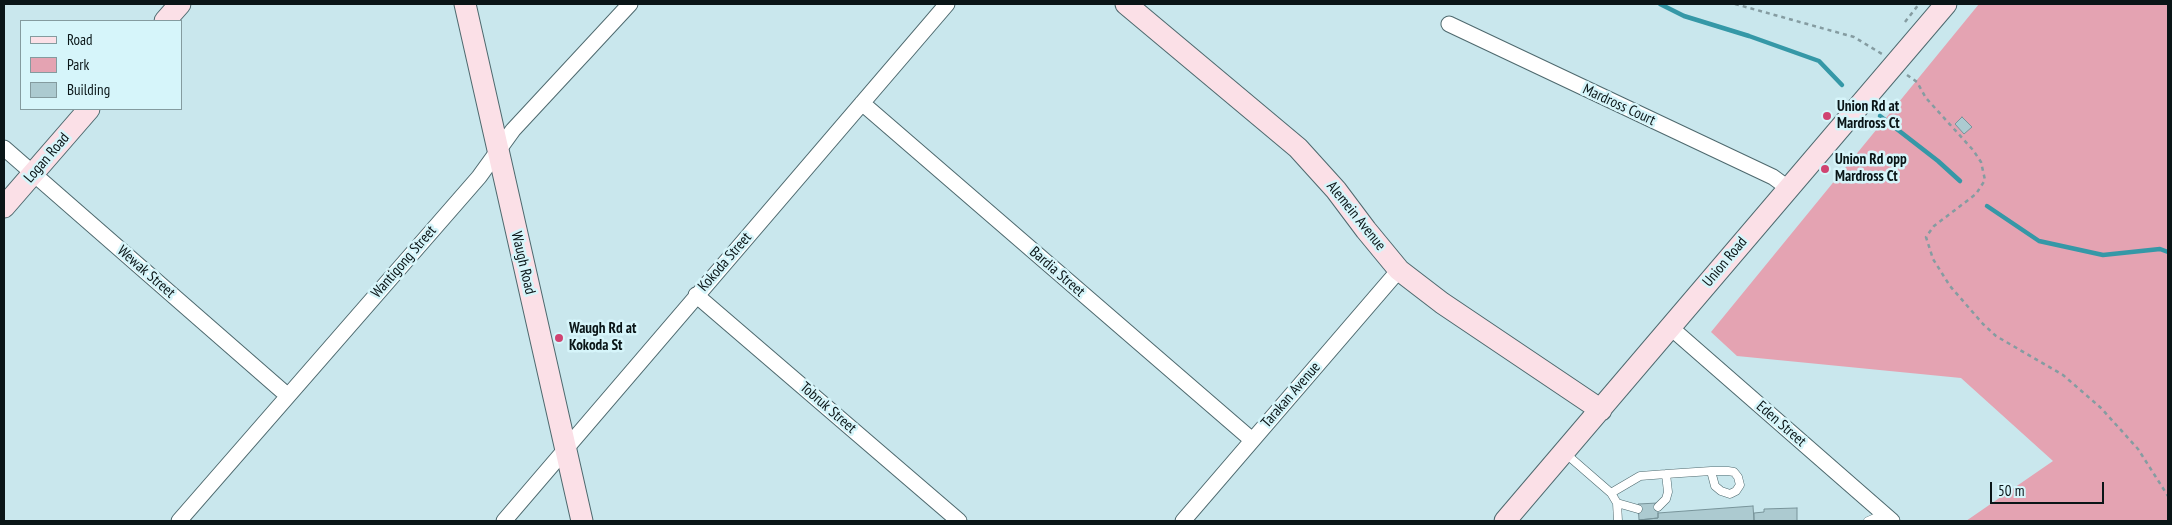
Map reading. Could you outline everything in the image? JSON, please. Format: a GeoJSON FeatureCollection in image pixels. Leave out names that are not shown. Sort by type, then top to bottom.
{"type":"FeatureCollection","features":[{"type":"Feature","properties":{"kind":"main road"},"geometry":{"type":"LineString","coordinates":[[166,20],[180,4]]}},
{"type":"Feature","properties":{"kind":"main road","name":"Waugh Road"},"geometry":{"type":"LineString","coordinates":[[465,4],[582,521]]}},
{"type":"Feature","properties":{"kind":"main road","name":"Alemein Avenue"},"geometry":{"type":"LineString","coordinates":[[1126,4],[1298,148],[1336,190],[1399,270],[1442,303],[1601,410]]}},
{"type":"Feature","properties":{"kind":"main road","name":"Union Road"},"geometry":{"type":"LineString","coordinates":[[1505,521],[1946,4]]}},
{"type":"Feature","properties":{"kind":"main road","name":"Logan Road"},"geometry":{"type":"LineString","coordinates":[[4,207],[88,110]]}},
{"type":"Feature","properties":{"kind":"street","name":"Wantigong Street"},"geometry":{"type":"LineString","coordinates":[[179,521],[479,177],[513,130],[630,4]]}},
{"type":"Feature","properties":{"kind":"street","name":"Kokoda Street"},"geometry":{"type":"LineString","coordinates":[[504,521],[947,4]]}},
{"type":"Feature","properties":{"kind":"street","name":"Mardross Court"},"geometry":{"type":"LineString","coordinates":[[1449,24],[1773,177],[1788,188]]}},
{"type":"Feature","properties":{"kind":"street","name":"Bardia Street"},"geometry":{"type":"LineString","coordinates":[[862,103],[1252,440]]}},
{"type":"Feature","properties":{"kind":"street","name":"Wewak Street"},"geometry":{"type":"LineString","coordinates":[[4,148],[288,396]]}},
{"type":"Feature","properties":{"kind":"street","name":"Tarakan Avenue"},"geometry":{"type":"LineString","coordinates":[[1183,521],[1399,270]]}},
{"type":"Feature","properties":{"kind":"street","name":"Tobruk Street"},"geometry":{"type":"LineString","coordinates":[[696,296],[959,521]]}},
{"type":"Feature","properties":{"kind":"street","name":"Eden Street"},"geometry":{"type":"LineString","coordinates":[[1670,327],[1888,518]]}},
{"type":"Feature","properties":{"kind":"lane"},"geometry":{"type":"LineString","coordinates":[[1564,452],[1611,493],[1617,503],[1618,521]]}},
{"type":"Feature","properties":{"kind":"lane"},"geometry":{"type":"LineString","coordinates":[[1611,493],[1640,476],[1711,471]]}},
{"type":"Feature","properties":{"kind":"lane"},"geometry":{"type":"LineString","coordinates":[[1658,507],[1666,499],[1668,492],[1666,474]]}},
{"type":"Feature","properties":{"kind":"lane"},"geometry":{"type":"LineString","coordinates":[[1617,503],[1638,509]]}},
{"type":"Feature","properties":{"kind":"lane"},"geometry":{"type":"LineString","coordinates":[[1868,521],[1888,518]]}},
{"type":"Feature","properties":{"kind":"path"},"geometry":{"type":"LineString","coordinates":[[1735,4],[1854,37],[1880,52]]}},
{"type":"Feature","properties":{"kind":"path"},"geometry":{"type":"LineString","coordinates":[[1901,27],[1920,4]]}},
{"type":"Feature","properties":{"kind":"path"},"geometry":{"type":"LineString","coordinates":[[1906,75],[1917,82],[1926,98],[1973,150],[1981,162],[1985,180],[1976,194],[1934,226],[1926,237],[1933,259],[1950,286],[1989,330],[2016,349],[2062,375],[2101,408],[2138,449],[2168,496]]}},
{"type":"Feature","properties":{"kind":"green space"},"geometry":{"type":"Polygon","coordinates":[[[1979,4],[2168,4],[2168,521],[1966,521],[2053,461],[1961,378],[1737,356],[1711,332],[1979,4]]]}},
{"type":"Feature","properties":{"kind":"building"},"geometry":{"type":"Polygon","coordinates":[[[1962,117],[1972,127],[1964,134],[1955,124],[1962,117]]]}},
{"type":"Feature","properties":{"kind":"building"},"geometry":{"type":"Polygon","coordinates":[[[1658,503],[1658,518],[1639,520],[1638,504],[1658,503]]]}},
{"type":"Feature","properties":{"kind":"building"},"geometry":{"type":"Polygon","coordinates":[[[1753,506],[1754,521],[1639,521],[1658,518],[1658,513],[1753,506]]]}},
{"type":"Feature","properties":{"kind":"building"},"geometry":{"type":"Polygon","coordinates":[[[1797,508],[1797,521],[1754,521],[1754,513],[1764,512],[1764,509],[1797,508]]]}},
{"type":"Feature","properties":{"kind":"waterway"},"geometry":{"type":"LineString","coordinates":[[1660,4],[1684,16],[1749,36],[1819,61],[1842,85]]}},
{"type":"Feature","properties":{"kind":"waterway"},"geometry":{"type":"LineString","coordinates":[[1880,116],[1938,161],[1960,181]]}},
{"type":"Feature","properties":{"kind":"waterway"},"geometry":{"type":"LineString","coordinates":[[1987,206],[2039,241],[2103,255],[2160,249],[2168,252]]}},
{"type":"Feature","properties":{"kind":"place","name":"Union Rd at Mardross Ct"},"geometry":{"type":"Point","coordinates":[1827,116]}},
{"type":"Feature","properties":{"kind":"place","name":"Union Rd opp Mardross Ct"},"geometry":{"type":"Point","coordinates":[1825,169]}},
{"type":"Feature","properties":{"kind":"place","name":"Waugh Rd at Kokoda St"},"geometry":{"type":"Point","coordinates":[559,338]}}]}
